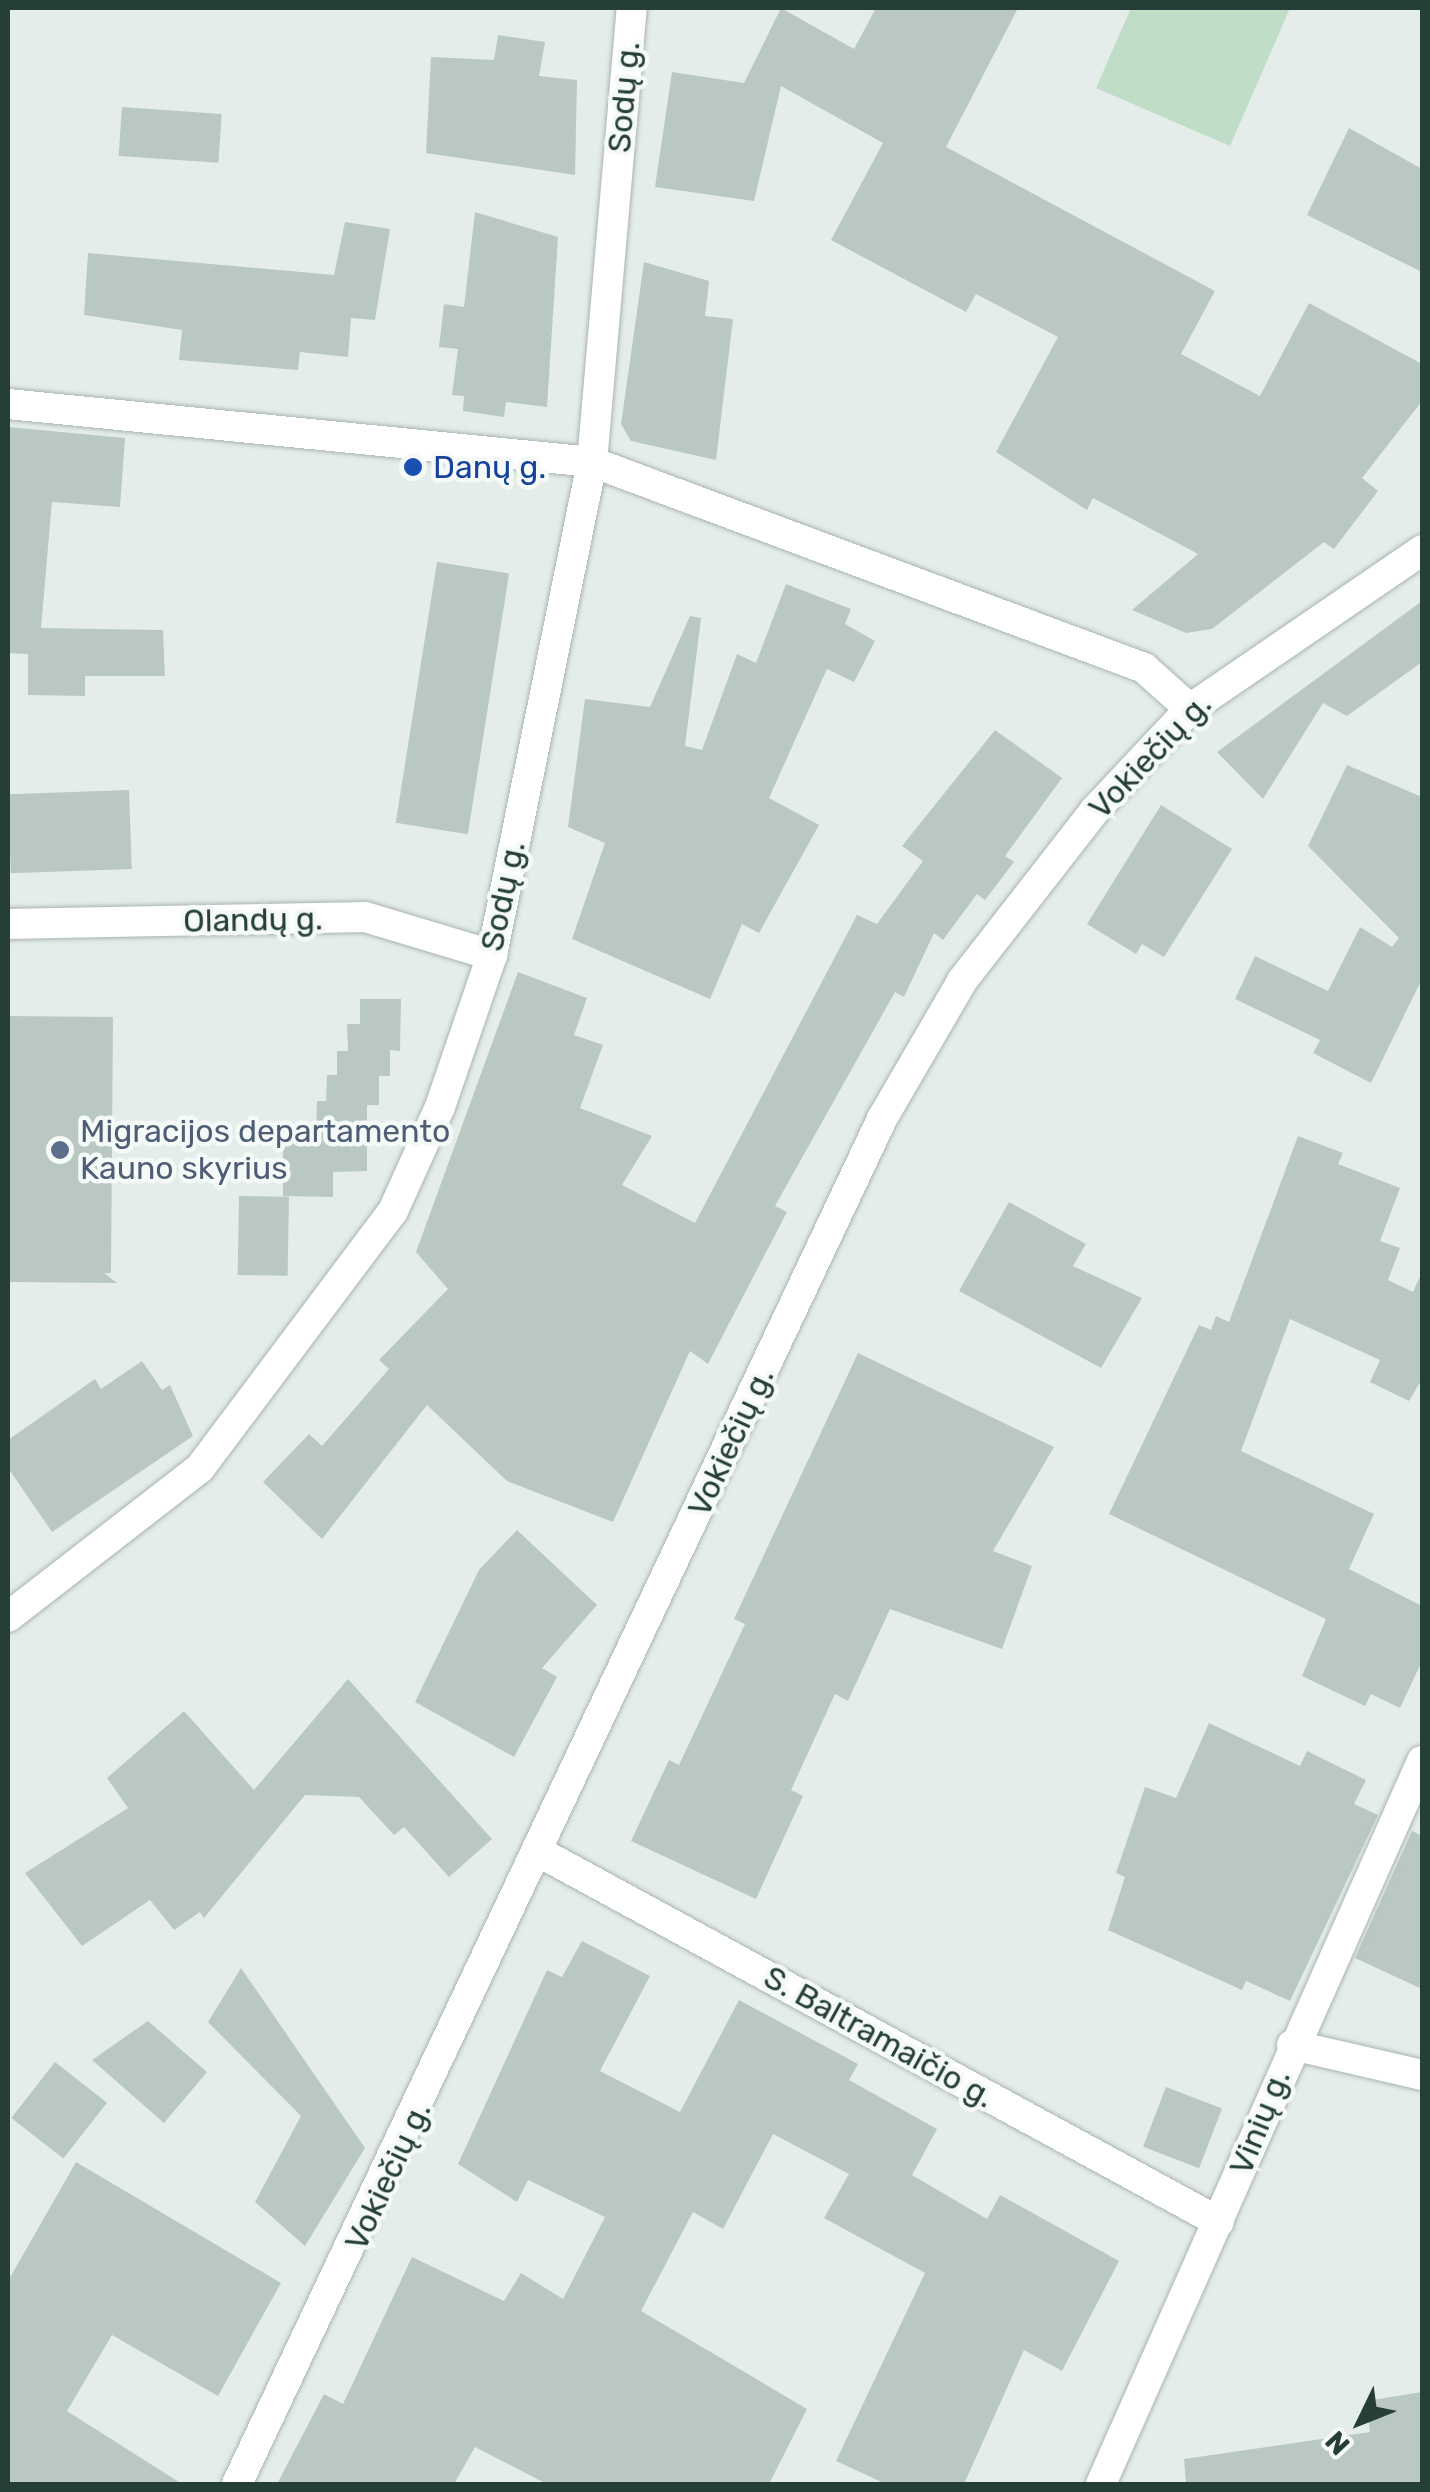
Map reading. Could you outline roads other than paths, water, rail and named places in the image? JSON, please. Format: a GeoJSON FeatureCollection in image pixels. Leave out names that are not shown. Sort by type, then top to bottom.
{"type":"FeatureCollection","features":[{"type":"Feature","properties":{"kind":"street","name":"Sodų g."},"geometry":{"type":"LineString","coordinates":[[8,1617],[200,1468],[393,1211],[492,955],[592,462],[632,8]]}},
{"type":"Feature","properties":{"kind":"street"},"geometry":{"type":"LineString","coordinates":[[8,404],[592,462],[1144,668],[1190,709]]}},
{"type":"Feature","properties":{"kind":"street","name":"Vokiečių g."},"geometry":{"type":"LineString","coordinates":[[236,2484],[539,1852],[883,1117],[995,933],[1190,709],[1419,561]]}},
{"type":"Feature","properties":{"kind":"street","name":"Olandų g."},"geometry":{"type":"LineString","coordinates":[[8,924],[365,917],[492,955]]}},
{"type":"Feature","properties":{"kind":"street","name":"Vinių g."},"geometry":{"type":"LineString","coordinates":[[1101,2484],[1219,2222],[1292,2045],[1422,1760]]}},
{"type":"Feature","properties":{"kind":"street","name":"S. Baltramaičio g."},"geometry":{"type":"LineString","coordinates":[[539,1852],[1219,2222]]}},
{"type":"Feature","properties":{"kind":"street"},"geometry":{"type":"LineString","coordinates":[[1292,2045],[1422,2075]]}},
{"type":"Feature","properties":{"kind":"place","name":"Danų g."},"geometry":{"type":"Point","coordinates":[413,467]}},
{"type":"Feature","properties":{"kind":"place","name":"Migracijos departamento Kauno skyrius"},"geometry":{"type":"Point","coordinates":[60,1150]}}]}
